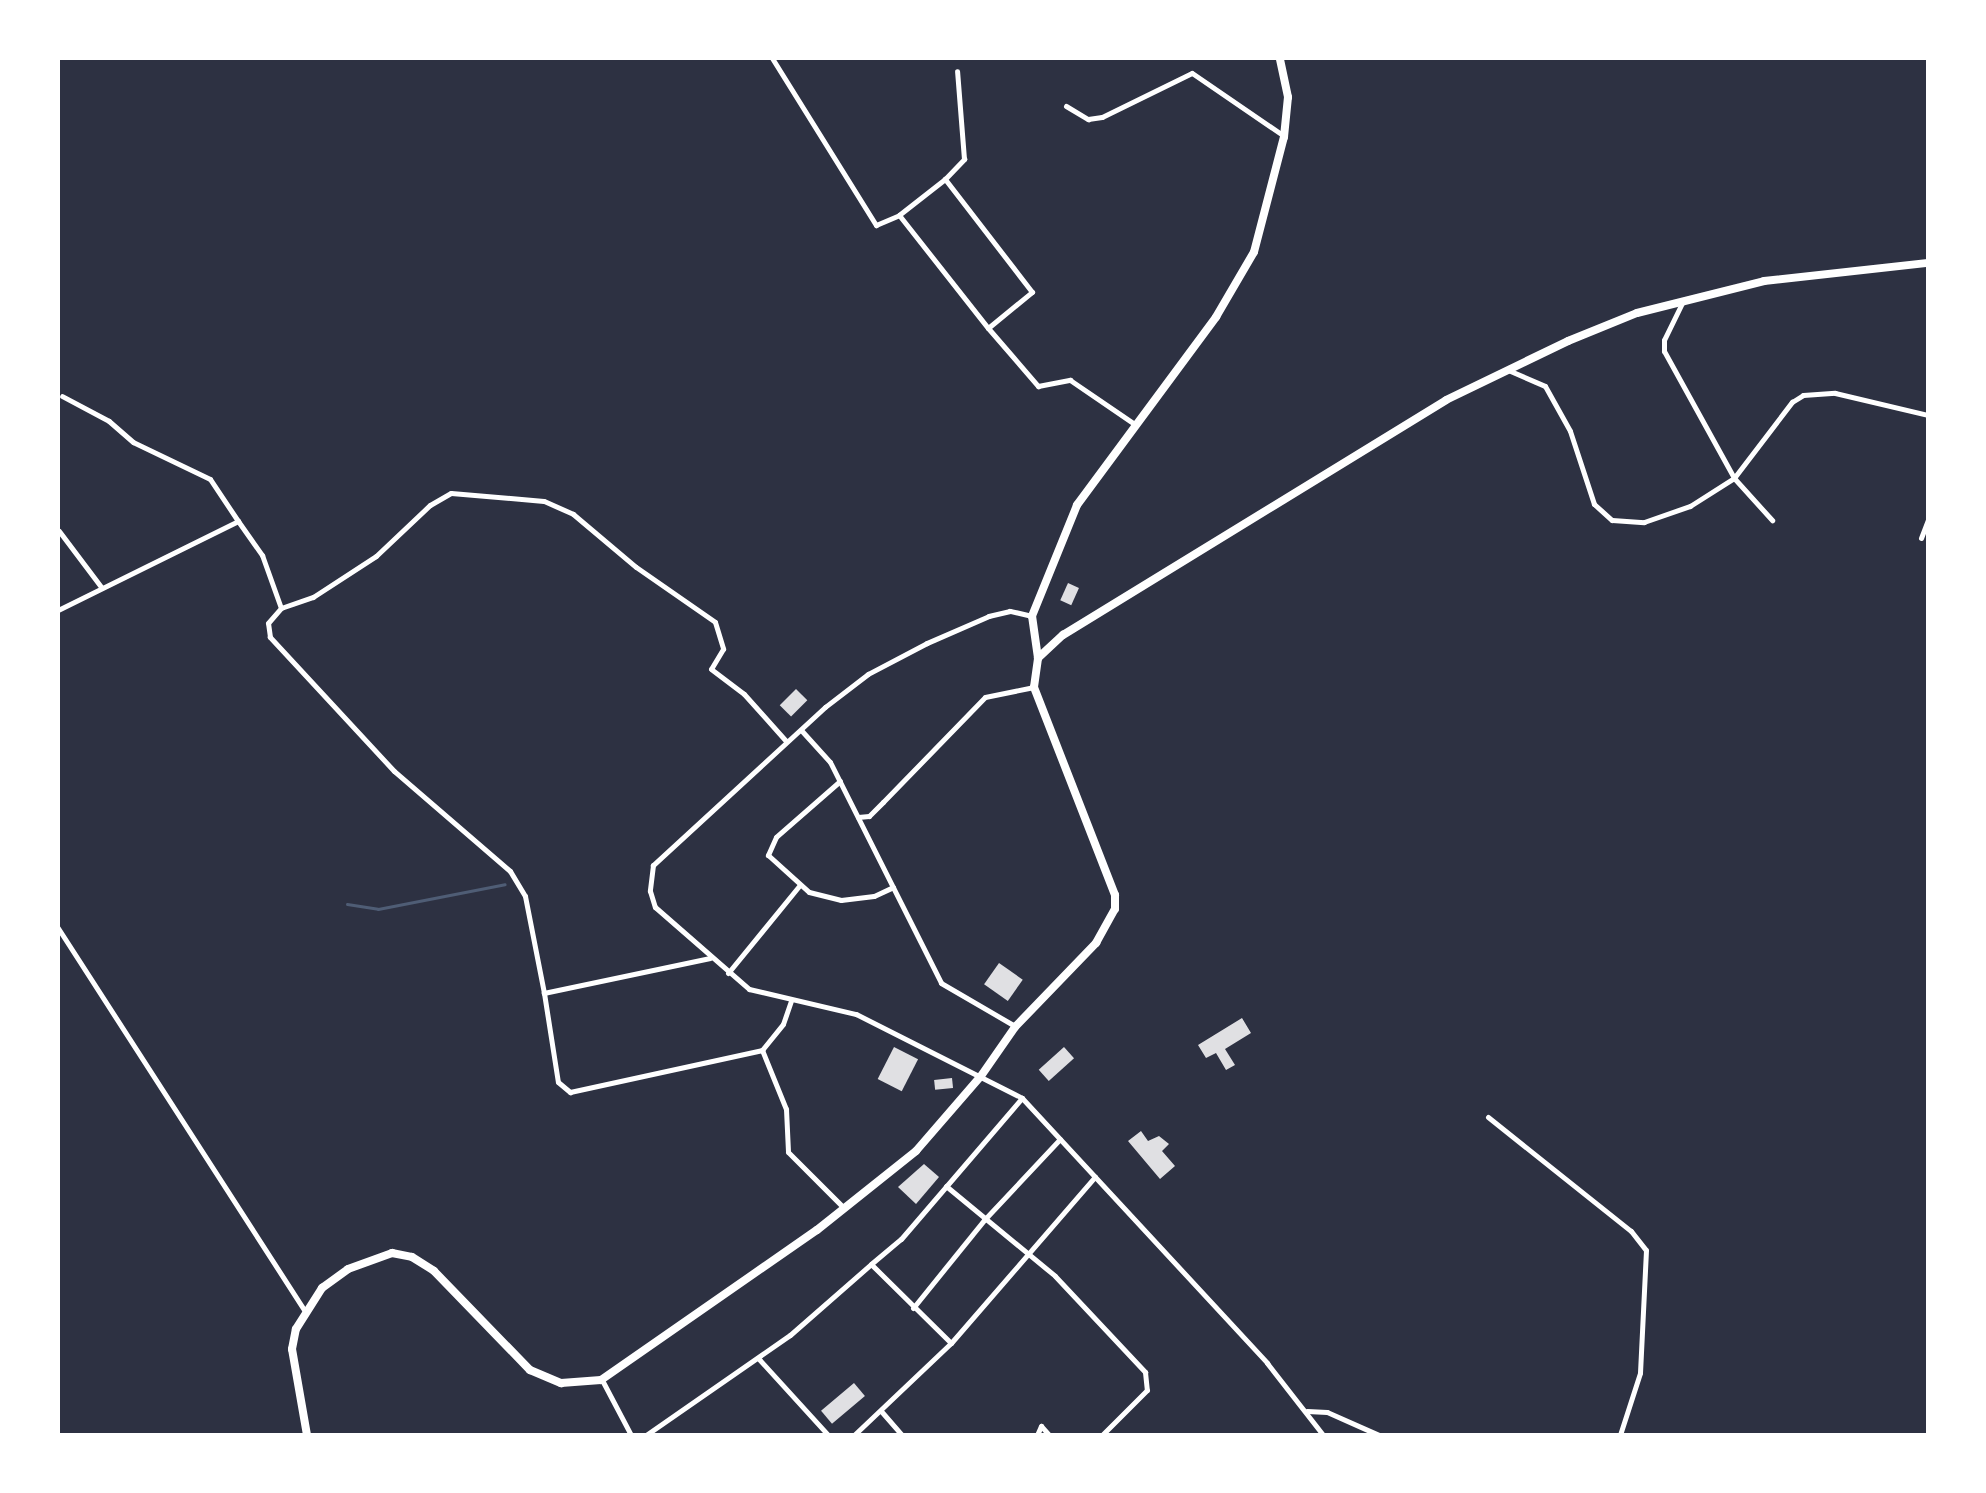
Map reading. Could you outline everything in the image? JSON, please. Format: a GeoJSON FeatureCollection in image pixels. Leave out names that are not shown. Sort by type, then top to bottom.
{"type":"FeatureCollection","features":[{"type":"Feature","properties":{"kind":"main road"},"geometry":{"type":"LineString","coordinates":[[307,1435],[292,1349],[304,1310],[348,1269],[392,1253],[412,1257],[434,1271],[530,1370],[561,1383],[601,1380],[845,1209],[916,1151],[981,1076],[1015,1027],[1096,943],[1115,909],[1115,895],[1034,687],[1038,658],[1032,616],[1077,505],[1216,317],[1254,252],[1284,137],[1288,97],[1280,58]]}},
{"type":"Feature","properties":{"kind":"main road"},"geometry":{"type":"LineString","coordinates":[[1038,658],[1063,635],[1213,542],[1505,369],[1637,313],[1684,300],[1798,275],[1928,263]]}},
{"type":"Feature","properties":{"kind":"street"},"geometry":{"type":"LineString","coordinates":[[772,58],[876,225],[899,215],[945,179],[964,159],[957,71]]}},
{"type":"Feature","properties":{"kind":"street"},"geometry":{"type":"LineString","coordinates":[[1066,106],[1088,119],[1102,117],[1192,73],[1284,137]]}},
{"type":"Feature","properties":{"kind":"street"},"geometry":{"type":"LineString","coordinates":[[945,179],[1032,290],[988,328]]}},
{"type":"Feature","properties":{"kind":"street"},"geometry":{"type":"LineString","coordinates":[[899,215],[1038,386],[1070,380],[1137,425]]}},
{"type":"Feature","properties":{"kind":"street"},"geometry":{"type":"LineString","coordinates":[[1684,300],[1664,340],[1664,351],[1734,478],[1772,520]]}},
{"type":"Feature","properties":{"kind":"street"},"geometry":{"type":"LineString","coordinates":[[1505,369],[1545,386],[1570,431],[1594,504],[1612,520],[1644,522],[1690,506],[1734,478],[1792,402],[1803,395],[1835,393],[1928,415]]}},
{"type":"Feature","properties":{"kind":"street"},"geometry":{"type":"LineString","coordinates":[[62,396],[109,421],[133,442],[210,479],[262,555],[281,608]]}},
{"type":"Feature","properties":{"kind":"street"},"geometry":{"type":"LineString","coordinates":[[786,741],[744,694],[711,669],[723,649],[715,622],[636,567],[573,514],[544,501],[451,493],[353,572],[281,608],[271,617],[270,637],[311,685],[403,780],[510,871],[525,896],[558,1082],[570,1092],[762,1050],[783,1024],[791,1001]]}},
{"type":"Feature","properties":{"kind":"street"},"geometry":{"type":"LineString","coordinates":[[1921,538],[1928,520]]}},
{"type":"Feature","properties":{"kind":"street"},"geometry":{"type":"LineString","coordinates":[[58,610],[238,521]]}},
{"type":"Feature","properties":{"kind":"street"},"geometry":{"type":"LineString","coordinates":[[59,531],[102,588]]}},
{"type":"Feature","properties":{"kind":"street"},"geometry":{"type":"LineString","coordinates":[[1032,616],[1010,611],[989,616],[927,643],[868,674],[786,741],[653,865],[650,891],[655,907],[749,989],[856,1014],[1022,1098],[1307,1411],[1323,1435]]}},
{"type":"Feature","properties":{"kind":"street"},"geometry":{"type":"LineString","coordinates":[[858,817],[869,816],[985,697],[1034,687]]}},
{"type":"Feature","properties":{"kind":"street"},"geometry":{"type":"LineString","coordinates":[[801,730],[840,781],[941,983],[1015,1027]]}},
{"type":"Feature","properties":{"kind":"street"},"geometry":{"type":"LineString","coordinates":[[840,781],[769,849],[772,860],[799,886],[841,900],[874,896],[893,887]]}},
{"type":"Feature","properties":{"kind":"street"},"geometry":{"type":"LineString","coordinates":[[728,973],[799,886]]}},
{"type":"Feature","properties":{"kind":"street"},"geometry":{"type":"LineString","coordinates":[[58,928],[304,1310]]}},
{"type":"Feature","properties":{"kind":"street"},"geometry":{"type":"LineString","coordinates":[[544,993],[686,967],[710,958]]}},
{"type":"Feature","properties":{"kind":"street"},"geometry":{"type":"LineString","coordinates":[[762,1050],[786,1109],[788,1152],[845,1209]]}},
{"type":"Feature","properties":{"kind":"street"},"geometry":{"type":"LineString","coordinates":[[646,1435],[758,1358],[901,1239],[1022,1098]]}},
{"type":"Feature","properties":{"kind":"street"},"geometry":{"type":"LineString","coordinates":[[1488,1117],[1631,1231],[1646,1250],[1640,1373],[1620,1435]]}},
{"type":"Feature","properties":{"kind":"street"},"geometry":{"type":"LineString","coordinates":[[913,1308],[984,1220],[1060,1139]]}},
{"type":"Feature","properties":{"kind":"street"},"geometry":{"type":"LineString","coordinates":[[854,1435],[951,1343],[1095,1177]]}},
{"type":"Feature","properties":{"kind":"street"},"geometry":{"type":"LineString","coordinates":[[946,1186],[1028,1254],[1145,1372],[1147,1390],[1102,1435]]}},
{"type":"Feature","properties":{"kind":"street"},"geometry":{"type":"LineString","coordinates":[[871,1264],[951,1343]]}},
{"type":"Feature","properties":{"kind":"street"},"geometry":{"type":"LineString","coordinates":[[758,1358],[828,1435]]}},
{"type":"Feature","properties":{"kind":"street"},"geometry":{"type":"LineString","coordinates":[[601,1380],[631,1435]]}},
{"type":"Feature","properties":{"kind":"street"},"geometry":{"type":"LineString","coordinates":[[881,1411],[902,1435]]}},
{"type":"Feature","properties":{"kind":"street"},"geometry":{"type":"LineString","coordinates":[[1307,1411],[1327,1412],[1379,1435]]}},
{"type":"Feature","properties":{"kind":"street"},"geometry":{"type":"LineString","coordinates":[[1037,1435],[1041,1426],[1049,1435]]}},
{"type":"Feature","properties":{"kind":"building"},"geometry":{"type":"Polygon","coordinates":[[[1068,583],[1079,588],[1071,605],[1060,600],[1068,583]]]}},
{"type":"Feature","properties":{"kind":"building"},"geometry":{"type":"Polygon","coordinates":[[[796,689],[807,700],[791,717],[780,705],[796,689]]]}},
{"type":"Feature","properties":{"kind":"building"},"geometry":{"type":"Polygon","coordinates":[[[999,963],[1023,980],[1008,1001],[984,984],[999,963]]]}},
{"type":"Feature","properties":{"kind":"building"},"geometry":{"type":"Polygon","coordinates":[[[1242,1018],[1251,1033],[1225,1049],[1235,1065],[1226,1070],[1216,1053],[1206,1058],[1198,1045],[1242,1018]]]}},
{"type":"Feature","properties":{"kind":"building"},"geometry":{"type":"Polygon","coordinates":[[[894,1047],[918,1059],[902,1091],[878,1079],[894,1047]]]}},
{"type":"Feature","properties":{"kind":"building"},"geometry":{"type":"Polygon","coordinates":[[[1064,1047],[1074,1058],[1049,1081],[1039,1070],[1064,1047]]]}},
{"type":"Feature","properties":{"kind":"building"},"geometry":{"type":"Polygon","coordinates":[[[952,1078],[953,1088],[935,1090],[934,1080],[952,1078]]]}},
{"type":"Feature","properties":{"kind":"building"},"geometry":{"type":"Polygon","coordinates":[[[1141,1131],[1148,1141],[1159,1136],[1169,1144],[1162,1151],[1175,1166],[1160,1179],[1128,1141],[1141,1131]]]}},
{"type":"Feature","properties":{"kind":"building"},"geometry":{"type":"Polygon","coordinates":[[[924,1164],[939,1177],[916,1204],[898,1187],[924,1164]]]}},
{"type":"Feature","properties":{"kind":"building"},"geometry":{"type":"Polygon","coordinates":[[[854,1383],[865,1396],[832,1424],[821,1411],[854,1383]]]}},
{"type":"Feature","properties":{"kind":"waterway"},"geometry":{"type":"LineString","coordinates":[[347,904],[378,909],[505,884]]}}]}
